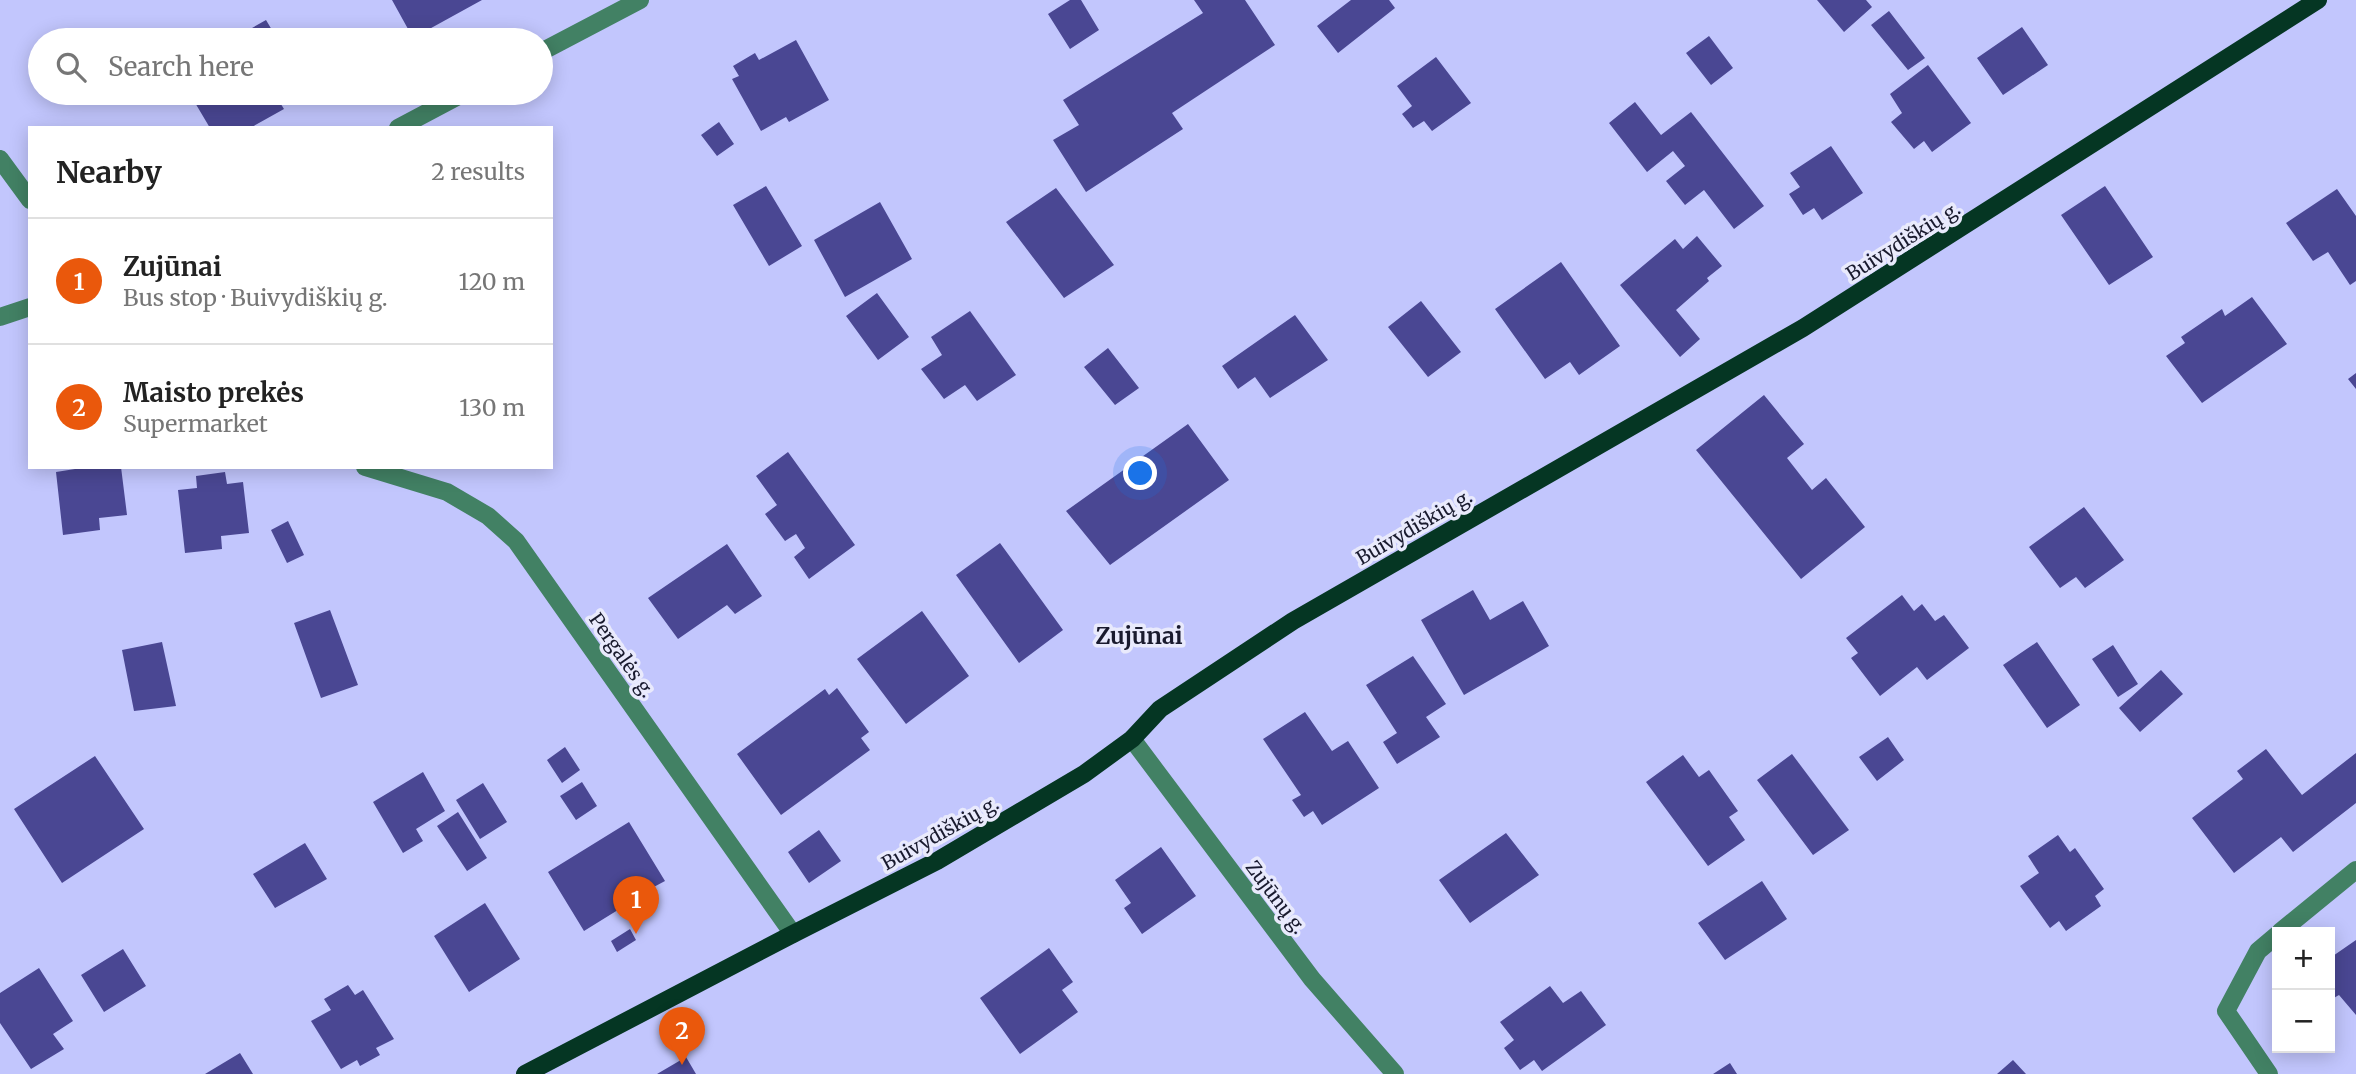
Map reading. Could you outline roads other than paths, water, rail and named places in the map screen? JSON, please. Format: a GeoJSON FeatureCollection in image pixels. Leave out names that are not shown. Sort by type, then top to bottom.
{"type":"FeatureCollection","features":[{"type":"Feature","properties":{"kind":"main road","name":"Buivydiškių g."},"geometry":{"type":"LineString","coordinates":[[526,1074],[937,861],[1084,774],[1132,739],[1160,709],[1293,621],[1803,328],[2318,0]]}},
{"type":"Feature","properties":{"kind":"street"},"geometry":{"type":"LineString","coordinates":[[553,46],[640,0]]}},
{"type":"Feature","properties":{"kind":"street"},"geometry":{"type":"LineString","coordinates":[[402,126],[441,105]]}},
{"type":"Feature","properties":{"kind":"street"},"geometry":{"type":"LineString","coordinates":[[0,159],[28,197]]}},
{"type":"Feature","properties":{"kind":"street"},"geometry":{"type":"LineString","coordinates":[[0,317],[28,308]]}},
{"type":"Feature","properties":{"kind":"street","name":"Pergalės g."},"geometry":{"type":"LineString","coordinates":[[372,469],[447,492],[488,516],[516,541],[793,934]]}},
{"type":"Feature","properties":{"kind":"street","name":"Zujūnų g."},"geometry":{"type":"LineString","coordinates":[[1132,739],[1312,979],[1366,1044],[1395,1074]]}},
{"type":"Feature","properties":{"kind":"street"},"geometry":{"type":"LineString","coordinates":[[2287,927],[2356,870]]}},
{"type":"Feature","properties":{"kind":"street"},"geometry":{"type":"LineString","coordinates":[[2269,1074],[2226,1011],[2258,951],[2272,940]]}},
{"type":"Feature","properties":{"kind":"place","name":"Zujūnai"},"geometry":{"type":"Point","coordinates":[636,934]}},
{"type":"Feature","properties":{"kind":"place","name":"Maisto prekės"},"geometry":{"type":"Point","coordinates":[682,1065]}},
{"type":"Feature","properties":{"kind":"district","name":"Zujūnai"},"geometry":{"type":"Point","coordinates":[1139,635]}}]}
